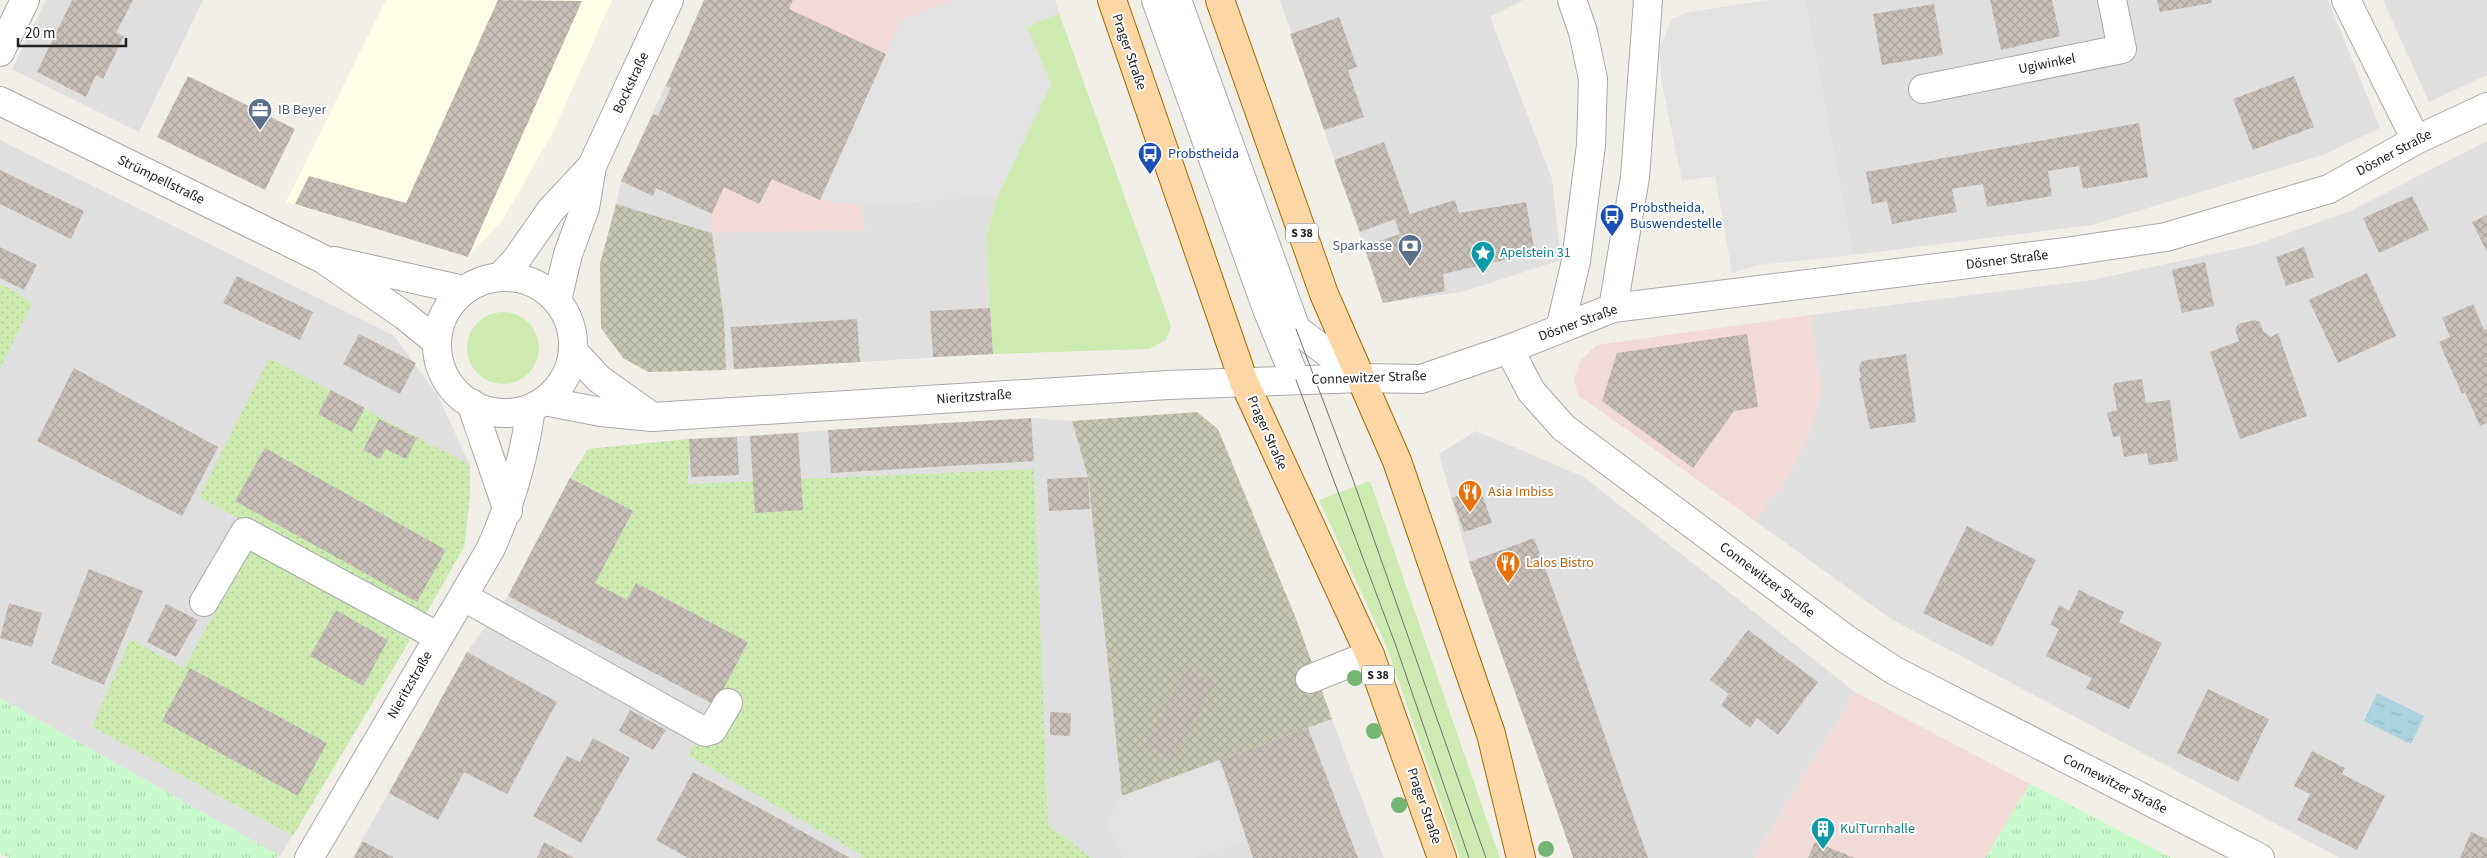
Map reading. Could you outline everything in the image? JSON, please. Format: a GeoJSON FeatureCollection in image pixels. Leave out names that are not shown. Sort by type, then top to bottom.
{"type":"FeatureCollection","features":[{"type":"Feature","properties":{"kind":"main road","name":"Prager Straße"},"geometry":{"type":"LineString","coordinates":[[1112,0],[1244,382],[1370,655],[1442,858]]}},
{"type":"Feature","properties":{"kind":"main road","name":"S 38"},"geometry":{"type":"LineString","coordinates":[[1220,0],[1324,294],[1397,461],[1491,734],[1521,858]]}},
{"type":"Feature","properties":{"kind":"street"},"geometry":{"type":"LineString","coordinates":[[0,52],[25,0]]}},
{"type":"Feature","properties":{"kind":"street","name":"Bockstraße"},"geometry":{"type":"LineString","coordinates":[[557,300],[568,254],[585,208],[592,166],[669,0]]}},
{"type":"Feature","properties":{"kind":"street"},"geometry":{"type":"LineString","coordinates":[[1156,0],[1264,300],[1296,380]]}},
{"type":"Feature","properties":{"kind":"street"},"geometry":{"type":"LineString","coordinates":[[1177,0],[1296,330],[1361,378]]}},
{"type":"Feature","properties":{"kind":"street"},"geometry":{"type":"LineString","coordinates":[[1560,329],[1576,261],[1590,145],[1593,79],[1583,32],[1572,0]]}},
{"type":"Feature","properties":{"kind":"street"},"geometry":{"type":"LineString","coordinates":[[1613,308],[1635,177],[1648,0]]}},
{"type":"Feature","properties":{"kind":"street","name":"Ugiwinkel"},"geometry":{"type":"LineString","coordinates":[[1923,89],[2122,49],[2112,0]]}},
{"type":"Feature","properties":{"kind":"street"},"geometry":{"type":"LineString","coordinates":[[2346,0],[2416,140]]}},
{"type":"Feature","properties":{"kind":"street","name":"Strümpellstraße"},"geometry":{"type":"LineString","coordinates":[[0,101],[323,259],[405,316],[437,342]]}},
{"type":"Feature","properties":{"kind":"street","name":"Dösner Straße"},"geometry":{"type":"LineString","coordinates":[[1509,349],[1613,308],[2058,254],[2166,236],[2329,189],[2416,140],[2487,107]]}},
{"type":"Feature","properties":{"kind":"street","name":"Bockstraße"},"geometry":{"type":"LineString","coordinates":[[501,276],[516,260],[551,210],[592,166]]}},
{"type":"Feature","properties":{"kind":"street","name":"Strümpellstraße"},"geometry":{"type":"LineString","coordinates":[[323,259],[463,290]]}},
{"type":"Feature","properties":{"kind":"street"},"geometry":{"type":"LineString","coordinates":[[501,276],[522,278],[541,286],[557,300],[568,316],[573,334],[574,352],[569,372],[558,388],[538,405],[511,413],[490,412],[470,404],[456,392],[445,378],[439,361],[437,342],[440,322],[450,305],[463,290],[475,283],[501,276]]}},
{"type":"Feature","properties":{"kind":"street","name":"Connewitzer Straße"},"geometry":{"type":"LineString","coordinates":[[1296,380],[1421,378],[1509,349],[1531,391],[1564,428],[1846,639],[1895,671],[2260,858]]}},
{"type":"Feature","properties":{"kind":"street"},"geometry":{"type":"LineString","coordinates":[[574,352],[599,379],[652,417]]}},
{"type":"Feature","properties":{"kind":"street","name":"Nieritzstraße"},"geometry":{"type":"LineString","coordinates":[[309,858],[490,550],[508,511],[538,405],[652,417],[1168,384],[1296,380]]}},
{"type":"Feature","properties":{"kind":"street"},"geometry":{"type":"LineString","coordinates":[[470,404],[508,511]]}},
{"type":"Feature","properties":{"kind":"street"},"geometry":{"type":"LineString","coordinates":[[204,602],[245,532],[439,637]]}},
{"type":"Feature","properties":{"kind":"street"},"geometry":{"type":"LineString","coordinates":[[464,597],[705,732],[712,730],[728,703]]}},
{"type":"Feature","properties":{"kind":"street"},"geometry":{"type":"LineString","coordinates":[[1310,679],[1370,655]]}},
{"type":"Feature","properties":{"kind":"shaded area"},"geometry":{"type":"Polygon","coordinates":[[[46,0],[203,0],[139,132],[12,69],[46,0]]]}},
{"type":"Feature","properties":{"kind":"shaded area"},"geometry":{"type":"Polygon","coordinates":[[[386,0],[612,0],[554,130],[502,221],[468,257],[286,202],[386,0]]]}},
{"type":"Feature","properties":{"kind":"shaded area"},"geometry":{"type":"Polygon","coordinates":[[[705,0],[793,0],[790,9],[805,15],[712,214],[865,229],[860,206],[998,195],[986,236],[993,354],[726,370],[712,233],[616,204],[621,181],[705,0]]]}},
{"type":"Feature","properties":{"kind":"shaded area"},"geometry":{"type":"Polygon","coordinates":[[[793,0],[1055,0],[1059,13],[1027,27],[1051,84],[998,195],[860,206],[865,230],[712,233],[712,214],[804,16],[789,9],[793,0]]]}},
{"type":"Feature","properties":{"kind":"shaded area"},"geometry":{"type":"Polygon","coordinates":[[[954,0],[1055,0],[1059,13],[1027,27],[1051,84],[998,195],[860,206],[820,200],[901,20],[954,0]]]}},
{"type":"Feature","properties":{"kind":"shaded area"},"geometry":{"type":"Polygon","coordinates":[[[1280,0],[1523,0],[1490,17],[1552,179],[1561,260],[1462,292],[1383,303],[1280,0]]]}},
{"type":"Feature","properties":{"kind":"shaded area"},"geometry":{"type":"Polygon","coordinates":[[[1769,0],[1805,0],[1853,255],[1759,265],[1732,273],[1715,176],[1682,181],[1661,79],[1660,48],[1672,19],[1688,12],[1769,0]]]}},
{"type":"Feature","properties":{"kind":"shaded area"},"geometry":{"type":"Polygon","coordinates":[[[1805,0],[2328,0],[2380,128],[2323,155],[2092,225],[1853,255],[1805,0]]]}},
{"type":"Feature","properties":{"kind":"shaded area"},"geometry":{"type":"Polygon","coordinates":[[[2383,0],[2487,0],[2487,75],[2429,102],[2383,0]]]}},
{"type":"Feature","properties":{"kind":"shaded area"},"geometry":{"type":"Polygon","coordinates":[[[0,140],[393,335],[437,394],[470,465],[470,497],[464,547],[280,856],[0,698],[0,140]]]}},
{"type":"Feature","properties":{"kind":"shaded area"},"geometry":{"type":"Polygon","coordinates":[[[2487,141],[2487,858],[2340,858],[1891,619],[1755,521],[1788,476],[1808,438],[1821,392],[1810,315],[2092,280],[2254,245],[2348,212],[2487,141]]]}},
{"type":"Feature","properties":{"kind":"shaded area"},"geometry":{"type":"Polygon","coordinates":[[[616,204],[712,233],[724,319],[726,370],[648,372],[623,358],[601,328],[600,264],[616,204]]]}},
{"type":"Feature","properties":{"kind":"shaded area"},"geometry":{"type":"Polygon","coordinates":[[[1810,315],[1822,392],[1808,438],[1788,476],[1755,521],[1578,395],[1574,378],[1581,360],[1597,345],[1810,315]]]}},
{"type":"Feature","properties":{"kind":"shaded area"},"geometry":{"type":"Polygon","coordinates":[[[1197,412],[1218,429],[1297,621],[1332,719],[1122,796],[1088,477],[1072,421],[1197,412]]]}},
{"type":"Feature","properties":{"kind":"shaded area"},"geometry":{"type":"Polygon","coordinates":[[[1031,418],[1072,421],[1088,477],[1122,796],[1332,719],[1384,858],[352,858],[467,652],[508,596],[570,478],[588,449],[689,439],[1031,418]]]}},
{"type":"Feature","properties":{"kind":"shaded area"},"geometry":{"type":"Polygon","coordinates":[[[1476,431],[1584,477],[1855,692],[1755,856],[1756,858],[1575,858],[1469,562],[1439,454],[1476,431]]]}},
{"type":"Feature","properties":{"kind":"shaded area"},"geometry":{"type":"Polygon","coordinates":[[[1855,692],[2030,784],[1987,858],[1756,858],[1755,856],[1855,692]]]}},
{"type":"Feature","properties":{"kind":"shaded area"},"geometry":{"type":"Polygon","coordinates":[[[1220,760],[1247,840],[1195,858],[1123,858],[1107,822],[1122,796],[1220,760]]]}},
{"type":"Feature","properties":{"kind":"green space"},"geometry":{"type":"Polygon","coordinates":[[[1059,13],[1171,326],[1166,340],[1149,349],[993,354],[986,236],[998,195],[1051,84],[1027,27],[1059,13]]]}},
{"type":"Feature","properties":{"kind":"green space"},"geometry":{"type":"Polygon","coordinates":[[[0,284],[18,293],[32,304],[0,368],[0,284]]]}},
{"type":"Feature","properties":{"kind":"green space"},"geometry":{"type":"Polygon","coordinates":[[[503,312],[517,315],[529,322],[536,334],[539,348],[536,362],[529,374],[517,381],[503,384],[489,381],[477,374],[470,362],[467,348],[470,334],[477,322],[489,315],[503,312]]]}},
{"type":"Feature","properties":{"kind":"green space"},"geometry":{"type":"Polygon","coordinates":[[[269,358],[470,465],[470,497],[464,547],[423,619],[199,497],[269,358]]]}},
{"type":"Feature","properties":{"kind":"green space"},"geometry":{"type":"Polygon","coordinates":[[[689,439],[688,484],[1034,469],[1048,824],[1091,858],[861,858],[862,855],[689,756],[748,642],[636,583],[627,600],[595,583],[633,512],[570,478],[588,449],[689,439]]]}},
{"type":"Feature","properties":{"kind":"green space"},"geometry":{"type":"Polygon","coordinates":[[[1370,481],[1500,858],[1460,858],[1387,648],[1319,500],[1370,481]]]}},
{"type":"Feature","properties":{"kind":"green space"},"geometry":{"type":"Polygon","coordinates":[[[251,548],[410,640],[293,836],[92,727],[130,639],[184,668],[251,548]]]}},
{"type":"Feature","properties":{"kind":"green space"},"geometry":{"type":"Polygon","coordinates":[[[0,698],[280,856],[274,858],[10,858],[0,854],[0,698]]]}},
{"type":"Feature","properties":{"kind":"green space"},"geometry":{"type":"Polygon","coordinates":[[[2030,784],[2158,851],[2172,858],[1985,858],[2030,784]]]}},
{"type":"Feature","properties":{"kind":"water"},"geometry":{"type":"Polygon","coordinates":[[[2377,693],[2424,716],[2411,744],[2364,721],[2377,693]]]}},
{"type":"Feature","properties":{"kind":"building"},"geometry":{"type":"Polygon","coordinates":[[[72,0],[133,0],[116,33],[124,36],[103,79],[96,75],[86,97],[37,72],[72,0]]]}},
{"type":"Feature","properties":{"kind":"building"},"geometry":{"type":"Polygon","coordinates":[[[498,0],[582,1],[468,257],[295,204],[309,176],[406,203],[498,0]]]}},
{"type":"Feature","properties":{"kind":"building"},"geometry":{"type":"Polygon","coordinates":[[[704,0],[793,0],[789,9],[886,54],[820,200],[772,179],[759,204],[724,187],[712,214],[656,188],[653,196],[621,181],[653,114],[658,116],[671,88],[666,86],[704,0]]]}},
{"type":"Feature","properties":{"kind":"building"},"geometry":{"type":"Polygon","coordinates":[[[1990,0],[2052,0],[2060,36],[2001,50],[1990,0]]]}},
{"type":"Feature","properties":{"kind":"building"},"geometry":{"type":"Polygon","coordinates":[[[2157,0],[2211,0],[2212,3],[2160,12],[2157,0]]]}},
{"type":"Feature","properties":{"kind":"building"},"geometry":{"type":"Polygon","coordinates":[[[1934,4],[1943,55],[1882,65],[1873,14],[1934,4]]]}},
{"type":"Feature","properties":{"kind":"building"},"geometry":{"type":"Polygon","coordinates":[[[1339,17],[1357,67],[1348,70],[1364,117],[1324,130],[1290,34],[1339,17]]]}},
{"type":"Feature","properties":{"kind":"building"},"geometry":{"type":"Polygon","coordinates":[[[188,76],[295,129],[265,190],[157,137],[188,76]]]}},
{"type":"Feature","properties":{"kind":"building"},"geometry":{"type":"Polygon","coordinates":[[[2294,76],[2314,127],[2253,150],[2233,99],[2294,76]]]}},
{"type":"Feature","properties":{"kind":"building"},"geometry":{"type":"Polygon","coordinates":[[[2139,123],[2148,177],[2083,189],[2079,166],[2048,171],[2052,196],[1987,207],[1983,184],[1952,189],[1957,212],[1892,224],[1887,201],[1872,204],[1866,172],[2139,123]]]}},
{"type":"Feature","properties":{"kind":"building"},"geometry":{"type":"Polygon","coordinates":[[[1384,142],[1410,214],[1455,200],[1459,213],[1526,202],[1535,253],[1443,274],[1445,291],[1383,303],[1364,246],[1400,234],[1395,219],[1360,232],[1334,160],[1384,142]]]}},
{"type":"Feature","properties":{"kind":"building"},"geometry":{"type":"Polygon","coordinates":[[[0,170],[84,211],[71,239],[0,204],[0,170]]]}},
{"type":"Feature","properties":{"kind":"building"},"geometry":{"type":"Polygon","coordinates":[[[2412,196],[2429,230],[2379,253],[2363,218],[2412,196]]]}},
{"type":"Feature","properties":{"kind":"building"},"geometry":{"type":"Polygon","coordinates":[[[2487,215],[2487,252],[2472,222],[2487,215]]]}},
{"type":"Feature","properties":{"kind":"building"},"geometry":{"type":"Polygon","coordinates":[[[0,247],[37,265],[24,290],[0,278],[0,247]]]}},
{"type":"Feature","properties":{"kind":"building"},"geometry":{"type":"Polygon","coordinates":[[[2304,247],[2314,277],[2286,286],[2276,257],[2304,247]]]}},
{"type":"Feature","properties":{"kind":"building"},"geometry":{"type":"Polygon","coordinates":[[[2205,262],[2214,306],[2182,313],[2172,270],[2205,262]]]}},
{"type":"Feature","properties":{"kind":"building"},"geometry":{"type":"Polygon","coordinates":[[[2367,273],[2396,336],[2338,363],[2309,300],[2367,273]]]}},
{"type":"Feature","properties":{"kind":"building"},"geometry":{"type":"Polygon","coordinates":[[[237,276],[313,312],[300,340],[223,303],[237,276]]]}},
{"type":"Feature","properties":{"kind":"building"},"geometry":{"type":"Polygon","coordinates":[[[2473,304],[2484,330],[2487,329],[2487,423],[2480,426],[2465,392],[2462,394],[2439,342],[2450,337],[2442,318],[2473,304]]]}},
{"type":"Feature","properties":{"kind":"building"},"geometry":{"type":"Polygon","coordinates":[[[990,308],[993,354],[933,357],[930,311],[990,308]]]}},
{"type":"Feature","properties":{"kind":"building"},"geometry":{"type":"Polygon","coordinates":[[[857,319],[860,362],[734,369],[731,327],[857,319]]]}},
{"type":"Feature","properties":{"kind":"building"},"geometry":{"type":"Polygon","coordinates":[[[2255,320],[2260,322],[2263,331],[2271,337],[2278,333],[2307,416],[2240,439],[2210,352],[2239,341],[2235,330],[2238,324],[2255,320]]]}},
{"type":"Feature","properties":{"kind":"building"},"geometry":{"type":"Polygon","coordinates":[[[359,334],[416,363],[400,394],[343,364],[359,334]]]}},
{"type":"Feature","properties":{"kind":"building"},"geometry":{"type":"Polygon","coordinates":[[[1747,334],[1758,407],[1734,411],[1693,468],[1602,401],[1617,353],[1747,334]]]}},
{"type":"Feature","properties":{"kind":"building"},"geometry":{"type":"Polygon","coordinates":[[[1906,354],[1916,422],[1870,429],[1859,378],[1861,377],[1859,366],[1862,361],[1906,354]]]}},
{"type":"Feature","properties":{"kind":"building"},"geometry":{"type":"Polygon","coordinates":[[[74,368],[218,447],[182,516],[37,441],[74,368]]]}},
{"type":"Feature","properties":{"kind":"building"},"geometry":{"type":"Polygon","coordinates":[[[2142,379],[2146,403],[2170,400],[2178,461],[2149,465],[2147,453],[2124,457],[2120,436],[2113,437],[2107,413],[2117,410],[2113,388],[2115,383],[2142,379]]]}},
{"type":"Feature","properties":{"kind":"building"},"geometry":{"type":"Polygon","coordinates":[[[331,390],[365,408],[352,432],[318,414],[331,390]]]}},
{"type":"Feature","properties":{"kind":"building"},"geometry":{"type":"Polygon","coordinates":[[[1031,418],[1034,461],[831,473],[828,430],[1031,418]]]}},
{"type":"Feature","properties":{"kind":"building"},"geometry":{"type":"Polygon","coordinates":[[[379,419],[417,438],[406,459],[386,449],[380,459],[363,450],[379,419]]]}},
{"type":"Feature","properties":{"kind":"building"},"geometry":{"type":"Polygon","coordinates":[[[798,433],[803,510],[755,513],[750,436],[798,433]]]}},
{"type":"Feature","properties":{"kind":"building"},"geometry":{"type":"Polygon","coordinates":[[[737,437],[739,475],[691,477],[689,439],[737,437]]]}},
{"type":"Feature","properties":{"kind":"building"},"geometry":{"type":"Polygon","coordinates":[[[265,448],[446,550],[417,602],[235,501],[265,448]]]}},
{"type":"Feature","properties":{"kind":"building"},"geometry":{"type":"Polygon","coordinates":[[[1088,477],[1090,509],[1049,511],[1047,479],[1088,477]]]}},
{"type":"Feature","properties":{"kind":"building"},"geometry":{"type":"Polygon","coordinates":[[[570,478],[633,511],[595,583],[627,600],[636,583],[748,642],[715,705],[508,596],[570,478]]]}},
{"type":"Feature","properties":{"kind":"building"},"geometry":{"type":"Polygon","coordinates":[[[1480,488],[1492,523],[1464,532],[1452,498],[1480,488]]]}},
{"type":"Feature","properties":{"kind":"building"},"geometry":{"type":"Polygon","coordinates":[[[1967,526],[2036,560],[1992,647],[1923,613],[1967,526]]]}},
{"type":"Feature","properties":{"kind":"building"},"geometry":{"type":"Polygon","coordinates":[[[1534,538],[1648,858],[1573,858],[1469,562],[1534,538]]]}},
{"type":"Feature","properties":{"kind":"building"},"geometry":{"type":"Polygon","coordinates":[[[89,569],[143,591],[104,685],[51,663],[89,569]]]}},
{"type":"Feature","properties":{"kind":"building"},"geometry":{"type":"Polygon","coordinates":[[[2079,590],[2124,612],[2119,622],[2162,643],[2129,709],[2086,688],[2092,678],[2046,656],[2059,629],[2050,625],[2059,605],[2069,611],[2079,590]]]}},
{"type":"Feature","properties":{"kind":"building"},"geometry":{"type":"Polygon","coordinates":[[[9,603],[42,613],[32,647],[0,638],[9,603]]]}},
{"type":"Feature","properties":{"kind":"building"},"geometry":{"type":"Polygon","coordinates":[[[166,604],[198,620],[176,657],[147,642],[166,604]]]}},
{"type":"Feature","properties":{"kind":"building"},"geometry":{"type":"Polygon","coordinates":[[[336,610],[388,640],[363,686],[310,656],[336,610]]]}},
{"type":"Feature","properties":{"kind":"building"},"geometry":{"type":"Polygon","coordinates":[[[1748,630],[1818,682],[1778,735],[1757,718],[1750,728],[1721,705],[1729,694],[1710,680],[1748,630]]]}},
{"type":"Feature","properties":{"kind":"building"},"geometry":{"type":"Polygon","coordinates":[[[467,652],[557,702],[507,794],[464,772],[438,820],[389,793],[467,652]]]}},
{"type":"Feature","properties":{"kind":"building"},"geometry":{"type":"Polygon","coordinates":[[[190,668],[327,743],[298,796],[162,721],[190,668]]]}},
{"type":"Feature","properties":{"kind":"building"},"geometry":{"type":"Polygon","coordinates":[[[1187,669],[1214,683],[1172,760],[1145,745],[1187,669]]]}},
{"type":"Feature","properties":{"kind":"building"},"geometry":{"type":"Polygon","coordinates":[[[2208,689],[2269,719],[2238,782],[2177,753],[2208,689]]]}},
{"type":"Feature","properties":{"kind":"building"},"geometry":{"type":"Polygon","coordinates":[[[630,710],[666,730],[653,750],[619,731],[630,710]]]}},
{"type":"Feature","properties":{"kind":"building"},"geometry":{"type":"Polygon","coordinates":[[[1050,712],[1071,713],[1070,736],[1050,735],[1050,712]]]}},
{"type":"Feature","properties":{"kind":"building"},"geometry":{"type":"Polygon","coordinates":[[[1308,728],[1358,858],[1253,858],[1220,760],[1308,728]]]}},
{"type":"Feature","properties":{"kind":"building"},"geometry":{"type":"Polygon","coordinates":[[[593,738],[630,758],[581,843],[533,816],[567,756],[580,762],[593,738]]]}},
{"type":"Feature","properties":{"kind":"building"},"geometry":{"type":"Polygon","coordinates":[[[2312,751],[2345,768],[2342,774],[2385,796],[2357,850],[2297,820],[2310,794],[2294,786],[2312,751]]]}},
{"type":"Feature","properties":{"kind":"building"},"geometry":{"type":"Polygon","coordinates":[[[693,772],[850,858],[688,858],[656,840],[693,772]]]}},
{"type":"Feature","properties":{"kind":"building"},"geometry":{"type":"Polygon","coordinates":[[[2471,832],[2487,839],[2487,858],[2460,858],[2471,832]]]}},
{"type":"Feature","properties":{"kind":"building"},"geometry":{"type":"Polygon","coordinates":[[[363,841],[394,858],[354,858],[363,841]]]}},
{"type":"Feature","properties":{"kind":"building"},"geometry":{"type":"Polygon","coordinates":[[[544,842],[574,858],[537,858],[544,842]]]}},
{"type":"Feature","properties":{"kind":"building","name":"KulTurnhalle"},"geometry":{"type":"Polygon","coordinates":[[[1815,842],[1855,858],[1808,858],[1815,842]]]}},
{"type":"Feature","properties":{"kind":"tram line"},"geometry":{"type":"LineString","coordinates":[[1296,329],[1352,477],[1486,858]]}},
{"type":"Feature","properties":{"kind":"tram line"},"geometry":{"type":"LineString","coordinates":[[1296,380],[1396,646],[1469,858]]}},
{"type":"Feature","properties":{"kind":"place","name":"IB Beyer"},"geometry":{"type":"Point","coordinates":[260,131]}},
{"type":"Feature","properties":{"kind":"place","name":"Probstheida"},"geometry":{"type":"Point","coordinates":[1150,175]}},
{"type":"Feature","properties":{"kind":"place","name":"Probstheida, Buswendestelle"},"geometry":{"type":"Point","coordinates":[1612,237]}},
{"type":"Feature","properties":{"kind":"place","name":"Sparkasse"},"geometry":{"type":"Point","coordinates":[1410,267]}},
{"type":"Feature","properties":{"kind":"place","name":"Apelstein 31"},"geometry":{"type":"Point","coordinates":[1483,274]}},
{"type":"Feature","properties":{"kind":"place","name":"Asia Imbiss"},"geometry":{"type":"Point","coordinates":[1470,513]}},
{"type":"Feature","properties":{"kind":"place","name":"Lalos Bistro"},"geometry":{"type":"Point","coordinates":[1508,584]}},
{"type":"Feature","properties":{"kind":"place","name":"KulTurnhalle"},"geometry":{"type":"Point","coordinates":[1823,850]}}]}
